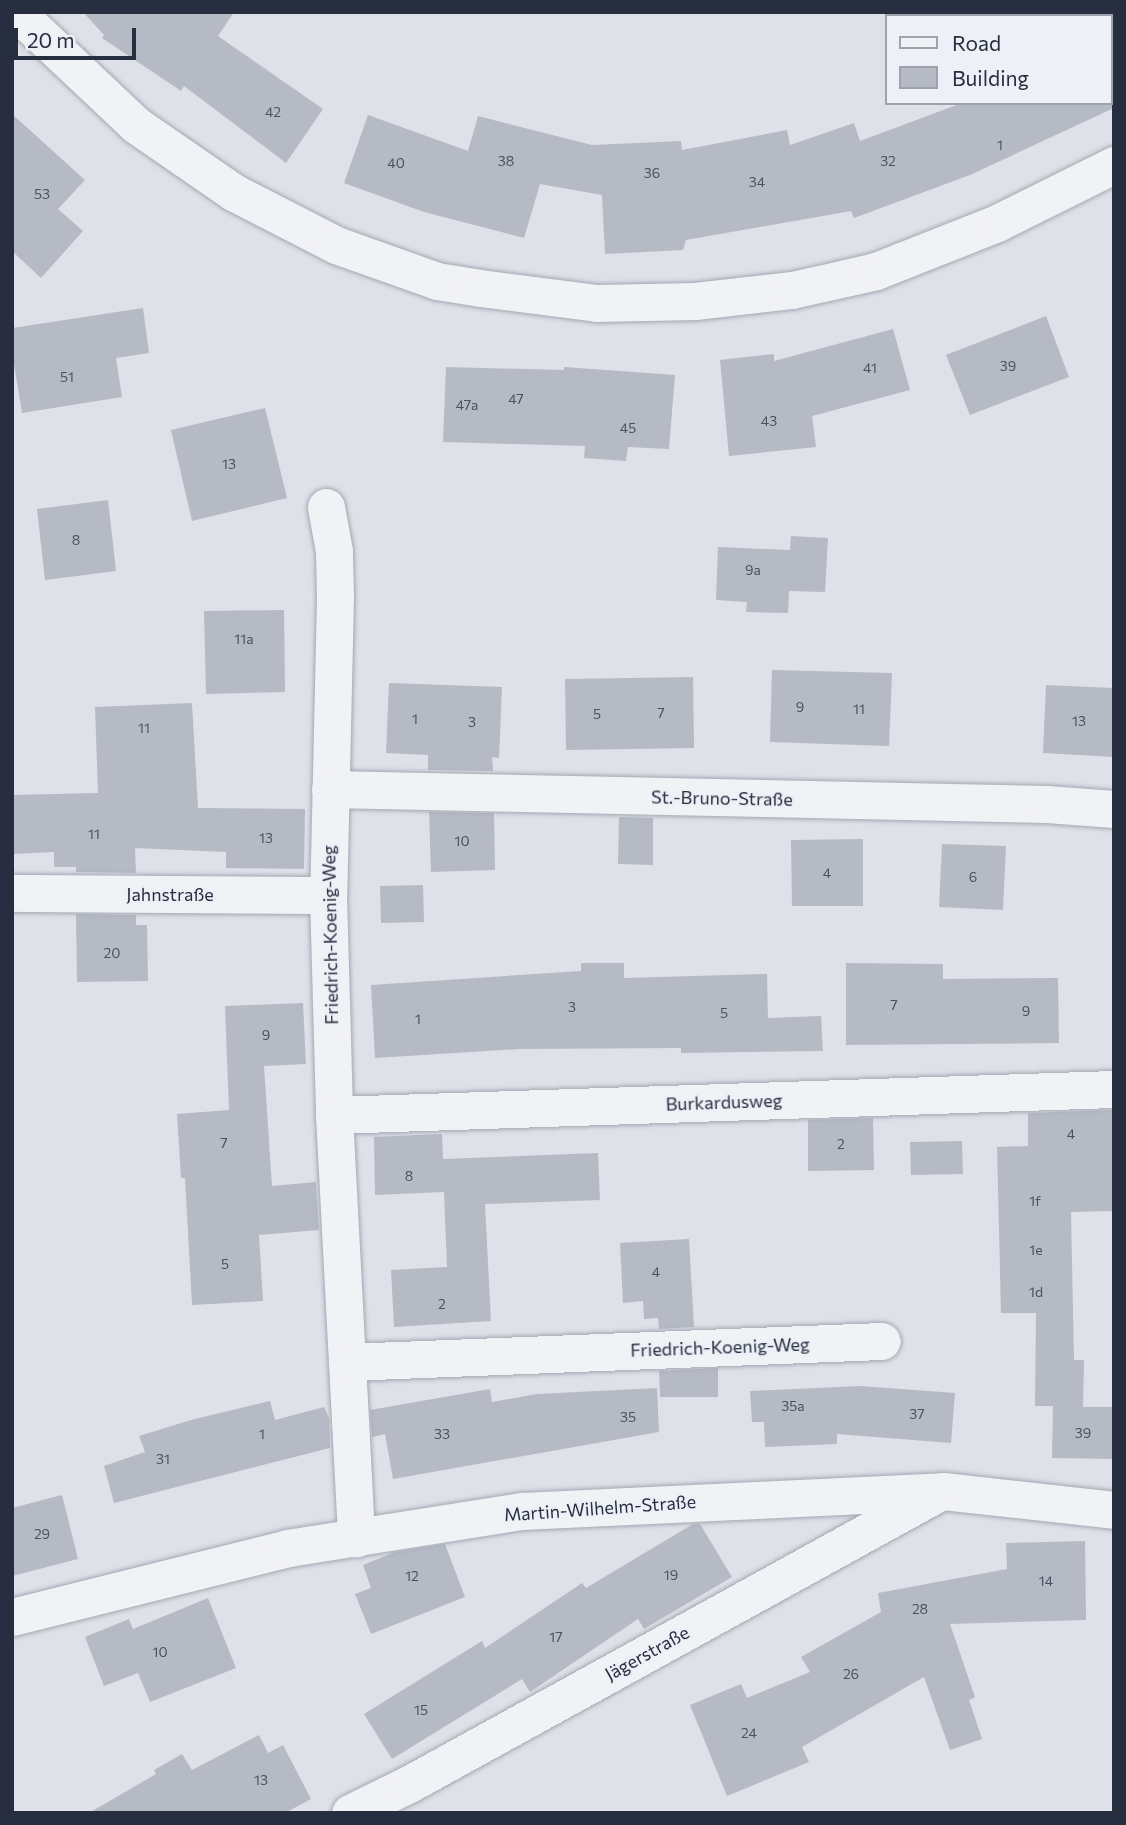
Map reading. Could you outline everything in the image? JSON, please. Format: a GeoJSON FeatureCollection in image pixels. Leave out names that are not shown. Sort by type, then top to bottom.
{"type":"FeatureCollection","features":[{"type":"Feature","properties":{"kind":"street"},"geometry":{"type":"LineString","coordinates":[[21,12],[30,25],[136,125],[233,192],[336,245],[437,282],[597,303],[695,301],[792,290],[888,266],[997,223],[1114,165]]}},
{"type":"Feature","properties":{"kind":"street","name":"Friedrich-Koenig-Weg"},"geometry":{"type":"LineString","coordinates":[[326,507],[334,551],[328,895],[334,1115],[356,1538]]}},
{"type":"Feature","properties":{"kind":"street","name":"St.-Bruno-Straße"},"geometry":{"type":"LineString","coordinates":[[330,789],[1047,804],[1114,809]]}},
{"type":"Feature","properties":{"kind":"street","name":"Jahnstraße"},"geometry":{"type":"LineString","coordinates":[[12,892],[328,895]]}},
{"type":"Feature","properties":{"kind":"street","name":"Burkardusweg"},"geometry":{"type":"LineString","coordinates":[[334,1115],[1114,1088]]}},
{"type":"Feature","properties":{"kind":"street","name":"Friedrich-Koenig-Weg"},"geometry":{"type":"LineString","coordinates":[[347,1362],[883,1341]]}},
{"type":"Feature","properties":{"kind":"street","name":"Martin-Wilhelm-Straße"},"geometry":{"type":"LineString","coordinates":[[12,1617],[288,1548],[522,1511],[943,1491],[1114,1510]]}},
{"type":"Feature","properties":{"kind":"street","name":"Jägerstraße"},"geometry":{"type":"LineString","coordinates":[[350,1813],[412,1798],[943,1491]]}},
{"type":"Feature","properties":{"kind":"building"},"geometry":{"type":"Polygon","coordinates":[[[83,12],[234,12],[218,36],[323,109],[286,163],[184,86],[181,91],[102,38],[104,35],[83,12]]]}},
{"type":"Feature","properties":{"kind":"building"},"geometry":{"type":"Polygon","coordinates":[[[1114,103],[1114,108],[970,175],[854,218],[851,211],[686,240],[683,250],[605,254],[602,195],[540,184],[524,238],[424,212],[344,183],[368,115],[468,151],[478,116],[592,145],[681,141],[682,150],[787,130],[790,145],[854,123],[860,141],[957,105],[1114,103]]]}},
{"type":"Feature","properties":{"kind":"building"},"geometry":{"type":"Polygon","coordinates":[[[12,114],[85,180],[58,209],[83,231],[41,278],[12,251],[12,114]]]}},
{"type":"Feature","properties":{"kind":"building"},"geometry":{"type":"Polygon","coordinates":[[[143,308],[149,353],[116,358],[122,397],[22,413],[12,352],[12,328],[143,308]]]}},
{"type":"Feature","properties":{"kind":"building"},"geometry":{"type":"Polygon","coordinates":[[[1046,316],[1069,377],[970,415],[946,355],[1046,316]]]}},
{"type":"Feature","properties":{"kind":"building"},"geometry":{"type":"Polygon","coordinates":[[[893,329],[910,390],[812,416],[816,447],[729,456],[720,360],[774,354],[774,361],[893,329]]]}},
{"type":"Feature","properties":{"kind":"building"},"geometry":{"type":"Polygon","coordinates":[[[446,367],[564,370],[564,367],[675,375],[669,449],[628,447],[626,461],[584,458],[585,446],[443,442],[446,367]]]}},
{"type":"Feature","properties":{"kind":"building"},"geometry":{"type":"Polygon","coordinates":[[[265,408],[287,498],[192,521],[171,430],[265,408]]]}},
{"type":"Feature","properties":{"kind":"building"},"geometry":{"type":"Polygon","coordinates":[[[108,500],[116,571],[45,580],[37,509],[108,500]]]}},
{"type":"Feature","properties":{"kind":"building"},"geometry":{"type":"Polygon","coordinates":[[[791,536],[828,538],[825,592],[789,591],[788,613],[746,612],[747,602],[716,600],[718,547],[790,550],[791,536]]]}},
{"type":"Feature","properties":{"kind":"building"},"geometry":{"type":"Polygon","coordinates":[[[284,610],[285,692],[206,694],[204,611],[284,610]]]}},
{"type":"Feature","properties":{"kind":"building"},"geometry":{"type":"Polygon","coordinates":[[[772,670],[892,673],[889,746],[770,742],[772,670]]]}},
{"type":"Feature","properties":{"kind":"building"},"geometry":{"type":"Polygon","coordinates":[[[693,677],[694,748],[566,750],[565,679],[693,677]]]}},
{"type":"Feature","properties":{"kind":"building"},"geometry":{"type":"Polygon","coordinates":[[[389,683],[502,687],[499,758],[492,757],[493,771],[428,770],[428,755],[386,753],[389,683]]]}},
{"type":"Feature","properties":{"kind":"building"},"geometry":{"type":"Polygon","coordinates":[[[1046,685],[1114,688],[1114,757],[1043,753],[1046,685]]]}},
{"type":"Feature","properties":{"kind":"building"},"geometry":{"type":"Polygon","coordinates":[[[192,703],[198,808],[305,809],[304,869],[226,868],[226,852],[135,848],[136,873],[76,872],[76,867],[54,867],[54,852],[12,854],[12,795],[98,793],[95,707],[192,703]]]}},
{"type":"Feature","properties":{"kind":"building"},"geometry":{"type":"Polygon","coordinates":[[[429,812],[494,813],[495,870],[431,872],[429,812]]]}},
{"type":"Feature","properties":{"kind":"building"},"geometry":{"type":"Polygon","coordinates":[[[619,817],[653,818],[653,865],[618,864],[619,817]]]}},
{"type":"Feature","properties":{"kind":"building"},"geometry":{"type":"Polygon","coordinates":[[[863,839],[863,906],[792,906],[791,840],[863,839]]]}},
{"type":"Feature","properties":{"kind":"building"},"geometry":{"type":"Polygon","coordinates":[[[942,844],[1006,846],[1003,910],[939,907],[942,844]]]}},
{"type":"Feature","properties":{"kind":"building"},"geometry":{"type":"Polygon","coordinates":[[[423,885],[424,922],[381,923],[380,886],[423,885]]]}},
{"type":"Feature","properties":{"kind":"building"},"geometry":{"type":"Polygon","coordinates":[[[76,914],[136,915],[136,925],[147,925],[148,981],[77,982],[76,914]]]}},
{"type":"Feature","properties":{"kind":"building"},"geometry":{"type":"Polygon","coordinates":[[[581,963],[624,963],[624,978],[767,974],[768,1018],[821,1016],[823,1051],[681,1053],[681,1048],[520,1049],[375,1058],[371,985],[581,971],[581,963]]]}},
{"type":"Feature","properties":{"kind":"building"},"geometry":{"type":"Polygon","coordinates":[[[846,963],[943,964],[943,979],[1058,978],[1059,1043],[846,1045],[846,963]]]}},
{"type":"Feature","properties":{"kind":"building"},"geometry":{"type":"Polygon","coordinates":[[[303,1003],[306,1064],[264,1066],[272,1186],[316,1182],[319,1230],[259,1235],[263,1301],[192,1305],[185,1178],[181,1178],[177,1114],[229,1110],[225,1006],[303,1003]]]}},
{"type":"Feature","properties":{"kind":"building"},"geometry":{"type":"Polygon","coordinates":[[[1114,1110],[1114,1211],[1071,1212],[1074,1360],[1084,1360],[1083,1407],[1114,1407],[1114,1459],[1052,1458],[1053,1406],[1035,1406],[1036,1313],[1001,1313],[997,1147],[1028,1146],[1028,1113],[1114,1110]]]}},
{"type":"Feature","properties":{"kind":"building"},"geometry":{"type":"Polygon","coordinates":[[[873,1118],[874,1170],[808,1171],[808,1120],[873,1118]]]}},
{"type":"Feature","properties":{"kind":"building"},"geometry":{"type":"Polygon","coordinates":[[[442,1134],[443,1159],[598,1153],[600,1200],[485,1204],[491,1321],[394,1327],[391,1270],[447,1267],[444,1192],[375,1195],[374,1137],[442,1134]]]}},
{"type":"Feature","properties":{"kind":"building"},"geometry":{"type":"Polygon","coordinates":[[[962,1141],[963,1174],[911,1175],[910,1142],[962,1141]]]}},
{"type":"Feature","properties":{"kind":"building"},"geometry":{"type":"Polygon","coordinates":[[[689,1239],[694,1327],[659,1329],[658,1318],[644,1319],[643,1301],[623,1303],[620,1243],[689,1239]]]}},
{"type":"Feature","properties":{"kind":"building"},"geometry":{"type":"Polygon","coordinates":[[[718,1368],[718,1397],[660,1397],[659,1371],[718,1368]]]}},
{"type":"Feature","properties":{"kind":"building"},"geometry":{"type":"Polygon","coordinates":[[[860,1386],[955,1393],[951,1443],[837,1434],[837,1444],[765,1447],[764,1422],[752,1422],[750,1391],[860,1386]]]}},
{"type":"Feature","properties":{"kind":"building"},"geometry":{"type":"Polygon","coordinates":[[[657,1388],[659,1432],[393,1479],[385,1434],[372,1437],[370,1410],[490,1389],[492,1402],[537,1394],[657,1388]]]}},
{"type":"Feature","properties":{"kind":"building"},"geometry":{"type":"Polygon","coordinates":[[[270,1401],[275,1420],[324,1407],[329,1418],[330,1448],[114,1503],[104,1466],[145,1452],[139,1436],[270,1401]]]}},
{"type":"Feature","properties":{"kind":"building"},"geometry":{"type":"Polygon","coordinates":[[[62,1495],[78,1559],[12,1576],[12,1508],[62,1495]]]}},
{"type":"Feature","properties":{"kind":"building"},"geometry":{"type":"Polygon","coordinates":[[[693,1524],[700,1524],[732,1577],[644,1629],[638,1619],[530,1692],[522,1679],[392,1759],[364,1714],[482,1641],[485,1648],[582,1583],[586,1588],[693,1524]]]}},
{"type":"Feature","properties":{"kind":"building"},"geometry":{"type":"Polygon","coordinates":[[[1085,1541],[1086,1620],[950,1624],[975,1697],[969,1700],[982,1739],[950,1750],[924,1677],[802,1747],[809,1762],[727,1796],[690,1705],[741,1684],[747,1698],[810,1672],[801,1657],[881,1612],[878,1593],[1007,1569],[1006,1543],[1085,1541]]]}},
{"type":"Feature","properties":{"kind":"building"},"geometry":{"type":"Polygon","coordinates":[[[445,1544],[465,1597],[371,1634],[355,1594],[371,1588],[363,1565],[395,1552],[445,1544]]]}},
{"type":"Feature","properties":{"kind":"building"},"geometry":{"type":"Polygon","coordinates":[[[208,1598],[236,1668],[150,1702],[138,1673],[104,1686],[85,1637],[129,1619],[133,1629],[208,1598]]]}},
{"type":"Feature","properties":{"kind":"building"},"geometry":{"type":"Polygon","coordinates":[[[259,1735],[268,1753],[283,1745],[311,1799],[285,1813],[89,1813],[156,1774],[154,1770],[182,1754],[192,1770],[259,1735]]]}}]}
